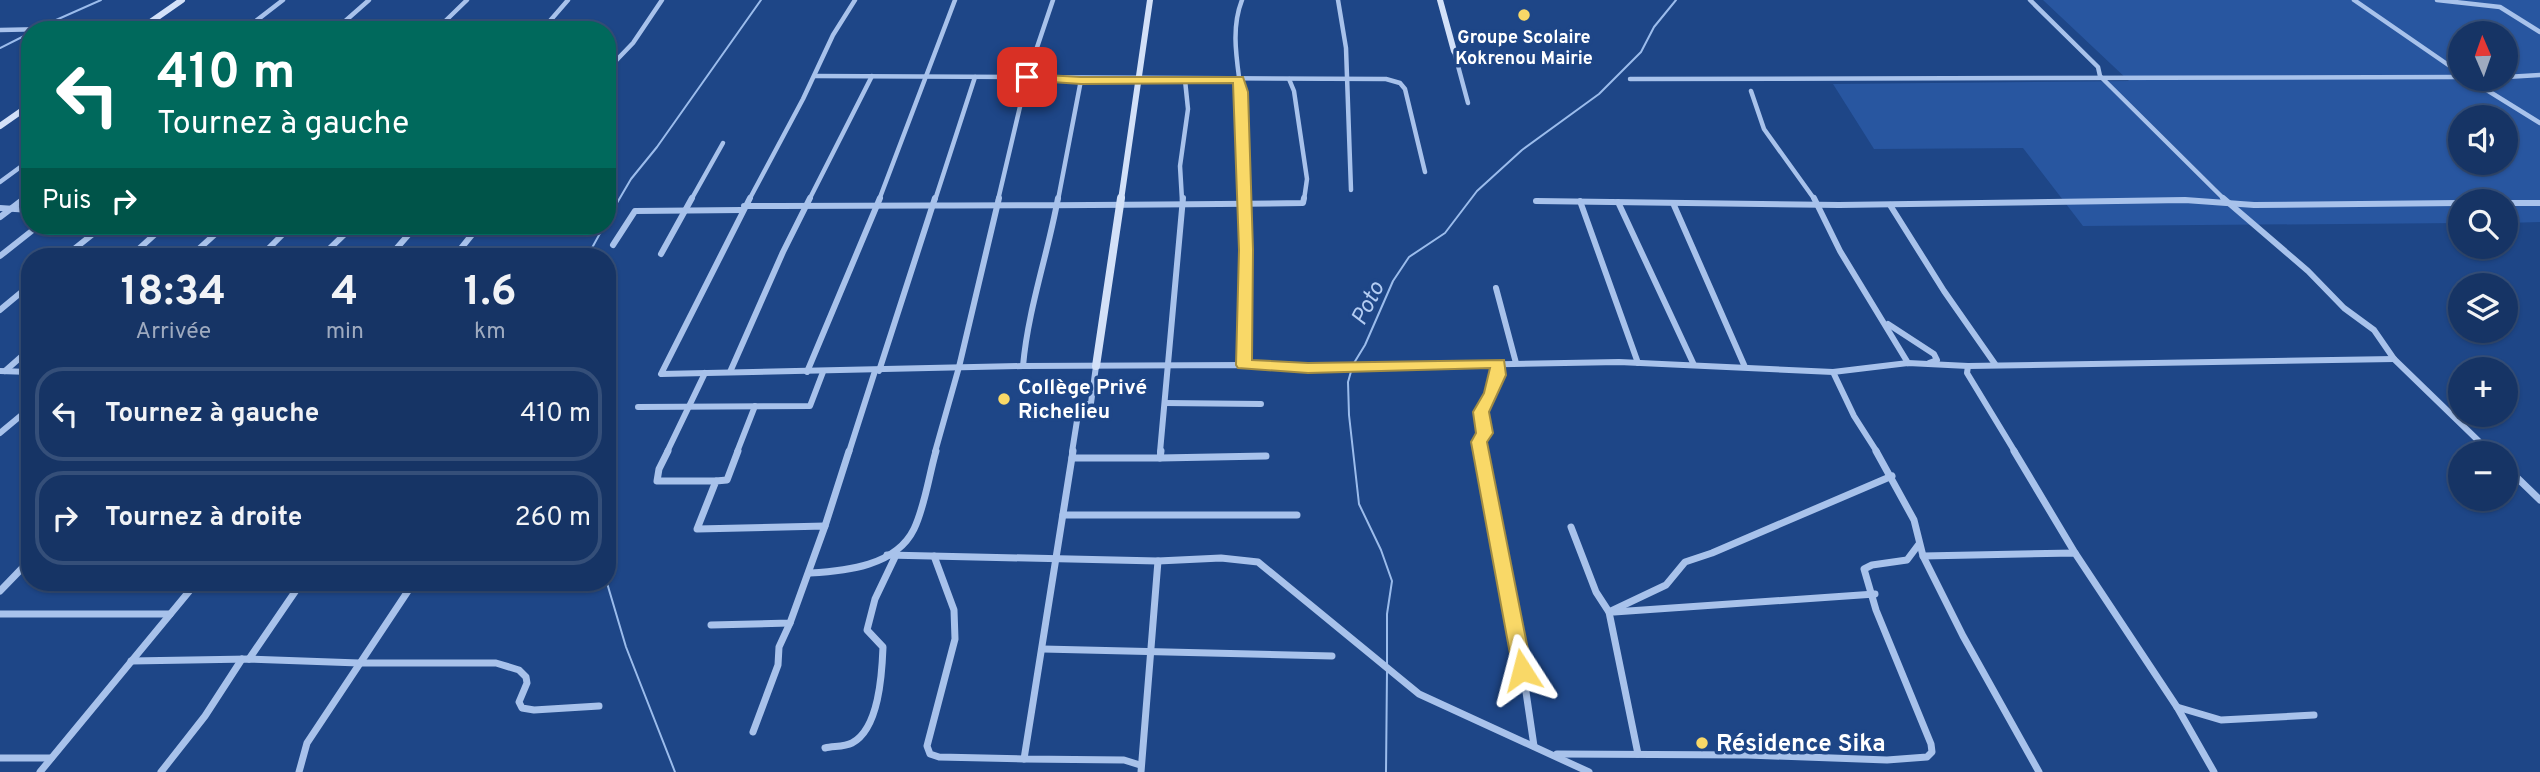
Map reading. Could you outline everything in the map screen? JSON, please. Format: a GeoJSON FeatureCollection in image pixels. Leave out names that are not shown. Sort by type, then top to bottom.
{"type":"FeatureCollection","features":[{"type":"Feature","properties":{"kind":"street"},"geometry":{"type":"LineString","coordinates":[[151,21],[182,0]]}},
{"type":"Feature","properties":{"kind":"street"},"geometry":{"type":"LineString","coordinates":[[256,21],[283,0]]}},
{"type":"Feature","properties":{"kind":"street"},"geometry":{"type":"LineString","coordinates":[[345,21],[369,0]]}},
{"type":"Feature","properties":{"kind":"street"},"geometry":{"type":"LineString","coordinates":[[445,21],[467,0]]}},
{"type":"Feature","properties":{"kind":"street"},"geometry":{"type":"LineString","coordinates":[[550,21],[568,0]]}},
{"type":"Feature","properties":{"kind":"street"},"geometry":{"type":"LineString","coordinates":[[616,61],[633,43],[662,0]]}},
{"type":"Feature","properties":{"kind":"street"},"geometry":{"type":"LineString","coordinates":[[855,0],[844,14],[815,76],[743,208],[661,374],[1023,366],[1244,365],[1308,368],[1498,363],[1638,363],[1833,372],[1908,363],[1968,366],[2394,359]]}},
{"type":"Feature","properties":{"kind":"street"},"geometry":{"type":"LineString","coordinates":[[807,372],[876,206],[955,0]]}},
{"type":"Feature","properties":{"kind":"street"},"geometry":{"type":"LineString","coordinates":[[825,748],[853,743],[869,726],[878,692],[883,647],[867,630],[891,555],[914,530],[959,367],[1027,77],[1053,0]]}},
{"type":"Feature","properties":{"kind":"street"},"geometry":{"type":"LineString","coordinates":[[1024,759],[1079,408],[1091,402],[1150,0]]}},
{"type":"Feature","properties":{"kind":"street"},"geometry":{"type":"LineString","coordinates":[[1242,0],[1236,49],[1238,79],[1242,92],[1245,205],[1244,365]]}},
{"type":"Feature","properties":{"kind":"street"},"geometry":{"type":"LineString","coordinates":[[1338,0],[1346,48],[1345,80],[1351,190]]}},
{"type":"Feature","properties":{"kind":"street"},"geometry":{"type":"LineString","coordinates":[[1440,0],[1468,103]]}},
{"type":"Feature","properties":{"kind":"street"},"geometry":{"type":"LineString","coordinates":[[2030,0],[2098,68],[2100,76],[2206,184],[2230,202],[2344,308],[2374,330],[2394,359],[2479,441]]}},
{"type":"Feature","properties":{"kind":"street"},"geometry":{"type":"LineString","coordinates":[[2354,0],[2448,67]]}},
{"type":"Feature","properties":{"kind":"street"},"geometry":{"type":"LineString","coordinates":[[2437,0],[2500,7],[2540,32]]}},
{"type":"Feature","properties":{"kind":"street"},"geometry":{"type":"LineString","coordinates":[[0,30],[21,30]]}},
{"type":"Feature","properties":{"kind":"street"},"geometry":{"type":"LineString","coordinates":[[1630,79],[2448,75]]}},
{"type":"Feature","properties":{"kind":"street"},"geometry":{"type":"LineString","coordinates":[[2518,76],[2540,75]]}},
{"type":"Feature","properties":{"kind":"street"},"geometry":{"type":"LineString","coordinates":[[815,76],[1027,77],[1081,80],[1386,79],[1403,86],[1425,172]]}},
{"type":"Feature","properties":{"kind":"street"},"geometry":{"type":"LineString","coordinates":[[730,373],[783,252],[872,76]]}},
{"type":"Feature","properties":{"kind":"street"},"geometry":{"type":"LineString","coordinates":[[753,732],[778,665],[779,647],[810,573],[975,77]]}},
{"type":"Feature","properties":{"kind":"street"},"geometry":{"type":"LineString","coordinates":[[613,245],[635,211],[999,204],[1055,207],[1303,203],[1307,179],[1294,91],[1289,79]]}},
{"type":"Feature","properties":{"kind":"street"},"geometry":{"type":"LineString","coordinates":[[1023,366],[1026,335],[1049,247],[1081,80]]}},
{"type":"Feature","properties":{"kind":"street"},"geometry":{"type":"LineString","coordinates":[[1160,458],[1183,194],[1177,170],[1189,116],[1185,80]]}},
{"type":"Feature","properties":{"kind":"street"},"geometry":{"type":"LineString","coordinates":[[1751,91],[1764,129],[1787,160],[1796,167],[1819,205],[1824,221],[1862,289],[1885,322],[1908,363]]}},
{"type":"Feature","properties":{"kind":"street"},"geometry":{"type":"LineString","coordinates":[[2488,91],[2540,123]]}},
{"type":"Feature","properties":{"kind":"street"},"geometry":{"type":"LineString","coordinates":[[0,126],[21,111]]}},
{"type":"Feature","properties":{"kind":"street"},"geometry":{"type":"LineString","coordinates":[[662,254],[723,142]]}},
{"type":"Feature","properties":{"kind":"street"},"geometry":{"type":"LineString","coordinates":[[0,182],[21,167]]}},
{"type":"Feature","properties":{"kind":"street"},"geometry":{"type":"LineString","coordinates":[[1536,201],[1819,205],[2185,200],[2255,205],[2448,203]]}},
{"type":"Feature","properties":{"kind":"street"},"geometry":{"type":"LineString","coordinates":[[0,217],[21,201]]}},
{"type":"Feature","properties":{"kind":"street"},"geometry":{"type":"LineString","coordinates":[[1580,201],[1638,363]]}},
{"type":"Feature","properties":{"kind":"street"},"geometry":{"type":"LineString","coordinates":[[1618,202],[1694,365]]}},
{"type":"Feature","properties":{"kind":"street"},"geometry":{"type":"LineString","coordinates":[[1672,203],[1745,367]]}},
{"type":"Feature","properties":{"kind":"street"},"geometry":{"type":"LineString","coordinates":[[2518,203],[2540,203]]}},
{"type":"Feature","properties":{"kind":"street"},"geometry":{"type":"LineString","coordinates":[[1891,205],[1940,284],[1995,364]]}},
{"type":"Feature","properties":{"kind":"street"},"geometry":{"type":"LineString","coordinates":[[0,208],[21,209]]}},
{"type":"Feature","properties":{"kind":"street"},"geometry":{"type":"LineString","coordinates":[[0,256],[27,235]]}},
{"type":"Feature","properties":{"kind":"street"},"geometry":{"type":"LineString","coordinates":[[75,248],[92,235]]}},
{"type":"Feature","properties":{"kind":"street"},"geometry":{"type":"LineString","coordinates":[[140,248],[154,235]]}},
{"type":"Feature","properties":{"kind":"street"},"geometry":{"type":"LineString","coordinates":[[200,248],[214,235]]}},
{"type":"Feature","properties":{"kind":"street"},"geometry":{"type":"LineString","coordinates":[[269,248],[282,235]]}},
{"type":"Feature","properties":{"kind":"street"},"geometry":{"type":"LineString","coordinates":[[330,248],[344,235]]}},
{"type":"Feature","properties":{"kind":"street"},"geometry":{"type":"LineString","coordinates":[[1496,288],[1516,363]]}},
{"type":"Feature","properties":{"kind":"street"},"geometry":{"type":"LineString","coordinates":[[0,310],[21,292]]}},
{"type":"Feature","properties":{"kind":"street"},"geometry":{"type":"LineString","coordinates":[[1885,322],[1934,354],[1937,360],[1924,364]]}},
{"type":"Feature","properties":{"kind":"street"},"geometry":{"type":"LineString","coordinates":[[3,371],[21,356]]}},
{"type":"Feature","properties":{"kind":"street"},"geometry":{"type":"LineString","coordinates":[[1498,363],[1498,375],[1492,393],[1481,412],[1485,433],[1479,442],[1516,632],[1534,746]]}},
{"type":"Feature","properties":{"kind":"street"},"geometry":{"type":"LineString","coordinates":[[1968,366],[1967,373],[2075,553],[2177,707],[2214,772]]}},
{"type":"Feature","properties":{"kind":"street"},"geometry":{"type":"LineString","coordinates":[[3,371],[21,372]]}},
{"type":"Feature","properties":{"kind":"street"},"geometry":{"type":"LineString","coordinates":[[638,407],[810,406],[823,372]]}},
{"type":"Feature","properties":{"kind":"street"},"geometry":{"type":"LineString","coordinates":[[1833,372],[1854,416],[1892,476],[1914,520],[1923,556],[1963,636],[2039,772]]}},
{"type":"Feature","properties":{"kind":"street"},"geometry":{"type":"LineString","coordinates":[[705,373],[659,469],[657,481],[727,480],[755,406]]}},
{"type":"Feature","properties":{"kind":"street"},"geometry":{"type":"LineString","coordinates":[[1165,402],[1261,404]]}},
{"type":"Feature","properties":{"kind":"street"},"geometry":{"type":"LineString","coordinates":[[0,433],[21,416]]}},
{"type":"Feature","properties":{"kind":"street"},"geometry":{"type":"LineString","coordinates":[[1072,458],[1266,456]]}},
{"type":"Feature","properties":{"kind":"street"},"geometry":{"type":"LineString","coordinates":[[1609,612],[1667,585],[1685,562],[1704,558],[1792,517],[1892,476]]}},
{"type":"Feature","properties":{"kind":"street"},"geometry":{"type":"LineString","coordinates":[[2518,479],[2540,500]]}},
{"type":"Feature","properties":{"kind":"street"},"geometry":{"type":"LineString","coordinates":[[716,481],[697,529],[825,526]]}},
{"type":"Feature","properties":{"kind":"street"},"geometry":{"type":"LineString","coordinates":[[1063,515],[1297,515]]}},
{"type":"Feature","properties":{"kind":"street"},"geometry":{"type":"LineString","coordinates":[[1571,527],[1596,592],[1609,612],[1638,754]]}},
{"type":"Feature","properties":{"kind":"street"},"geometry":{"type":"LineString","coordinates":[[1552,754],[1887,760],[1927,757],[1933,752],[1931,744],[1876,610],[1875,594],[1864,582],[1864,569],[1870,565],[1903,564],[1910,560],[1919,544]]}},
{"type":"Feature","properties":{"kind":"street"},"geometry":{"type":"LineString","coordinates":[[1923,556],[2075,553]]}},
{"type":"Feature","properties":{"kind":"street"},"geometry":{"type":"LineString","coordinates":[[810,573],[856,570],[891,555],[1158,561],[1206,558],[1258,562],[1419,694],[1589,772]]}},
{"type":"Feature","properties":{"kind":"street"},"geometry":{"type":"LineString","coordinates":[[934,556],[954,610],[955,639],[927,747],[930,754],[939,757],[1034,761],[1124,760],[1141,769],[1158,561]]}},
{"type":"Feature","properties":{"kind":"street"},"geometry":{"type":"LineString","coordinates":[[0,591],[21,570]]}},
{"type":"Feature","properties":{"kind":"street"},"geometry":{"type":"LineString","coordinates":[[40,772],[189,591]]}},
{"type":"Feature","properties":{"kind":"street"},"geometry":{"type":"LineString","coordinates":[[161,772],[295,591]]}},
{"type":"Feature","properties":{"kind":"street"},"geometry":{"type":"LineString","coordinates":[[299,772],[307,743],[408,591]]}},
{"type":"Feature","properties":{"kind":"street"},"geometry":{"type":"LineString","coordinates":[[1609,612],[1875,594]]}},
{"type":"Feature","properties":{"kind":"street"},"geometry":{"type":"LineString","coordinates":[[0,614],[170,614]]}},
{"type":"Feature","properties":{"kind":"street"},"geometry":{"type":"LineString","coordinates":[[711,625],[790,623]]}},
{"type":"Feature","properties":{"kind":"street"},"geometry":{"type":"LineString","coordinates":[[1043,649],[1332,656]]}},
{"type":"Feature","properties":{"kind":"street"},"geometry":{"type":"LineString","coordinates":[[131,661],[245,659],[359,663],[496,663],[519,670],[526,677],[527,683],[519,702],[522,708],[534,710],[599,706]]}},
{"type":"Feature","properties":{"kind":"street"},"geometry":{"type":"LineString","coordinates":[[2177,707],[2221,720],[2314,715]]}},
{"type":"Feature","properties":{"kind":"street"},"geometry":{"type":"LineString","coordinates":[[0,758],[51,758]]}},
{"type":"Feature","properties":{"kind":"shaded area"},"geometry":{"type":"Polygon","coordinates":[[[2043,0],[2540,0],[2540,222],[2518,223],[2518,189],[2448,189],[2448,223],[2083,226],[2023,148],[1874,149],[1833,84],[2129,81],[2043,0]]]}},
{"type":"Feature","properties":{"kind":"waterway"},"geometry":{"type":"LineString","coordinates":[[54,21],[101,0]]}},
{"type":"Feature","properties":{"kind":"waterway"},"geometry":{"type":"LineString","coordinates":[[616,205],[631,179],[657,147],[761,0]]}},
{"type":"Feature","properties":{"kind":"waterway","name":"Poto"},"geometry":{"type":"LineString","coordinates":[[1354,363],[1365,345],[1393,281],[1409,257],[1445,233],[1477,191],[1522,150],[1599,94],[1641,52],[1654,27],[1676,0]]}},
{"type":"Feature","properties":{"kind":"waterway"},"geometry":{"type":"LineString","coordinates":[[0,48],[21,38]]}},
{"type":"Feature","properties":{"kind":"waterway"},"geometry":{"type":"LineString","coordinates":[[592,248],[599,235]]}},
{"type":"Feature","properties":{"kind":"waterway","name":"Poto"},"geometry":{"type":"LineString","coordinates":[[1352,368],[1348,382],[1349,415],[1359,504],[1381,550],[1392,581],[1387,614],[1387,666]]}},
{"type":"Feature","properties":{"kind":"waterway"},"geometry":{"type":"LineString","coordinates":[[609,591],[626,647],[675,772]]}},
{"type":"Feature","properties":{"kind":"waterway","name":"Poto"},"geometry":{"type":"LineString","coordinates":[[1386,772],[1387,671]]}},
{"type":"Feature","properties":{"kind":"place","name":"Groupe Scolaire Kokrenou Mairie"},"geometry":{"type":"Point","coordinates":[1524,15]}},
{"type":"Feature","properties":{"kind":"place","name":"Collège Privé Richelieu"},"geometry":{"type":"Point","coordinates":[1004,399]}},
{"type":"Feature","properties":{"kind":"place","name":"Résidence Sika"},"geometry":{"type":"Point","coordinates":[1702,743]}},
{"type":"Feature","properties":{"kind":"route"},"geometry":{"type":"LineString","coordinates":[[1027,77],[1081,80],[1238,79],[1242,92],[1246,250],[1244,365],[1308,368],[1498,363],[1498,375],[1492,393],[1481,412],[1485,433],[1479,442],[1522,670]]}}]}
